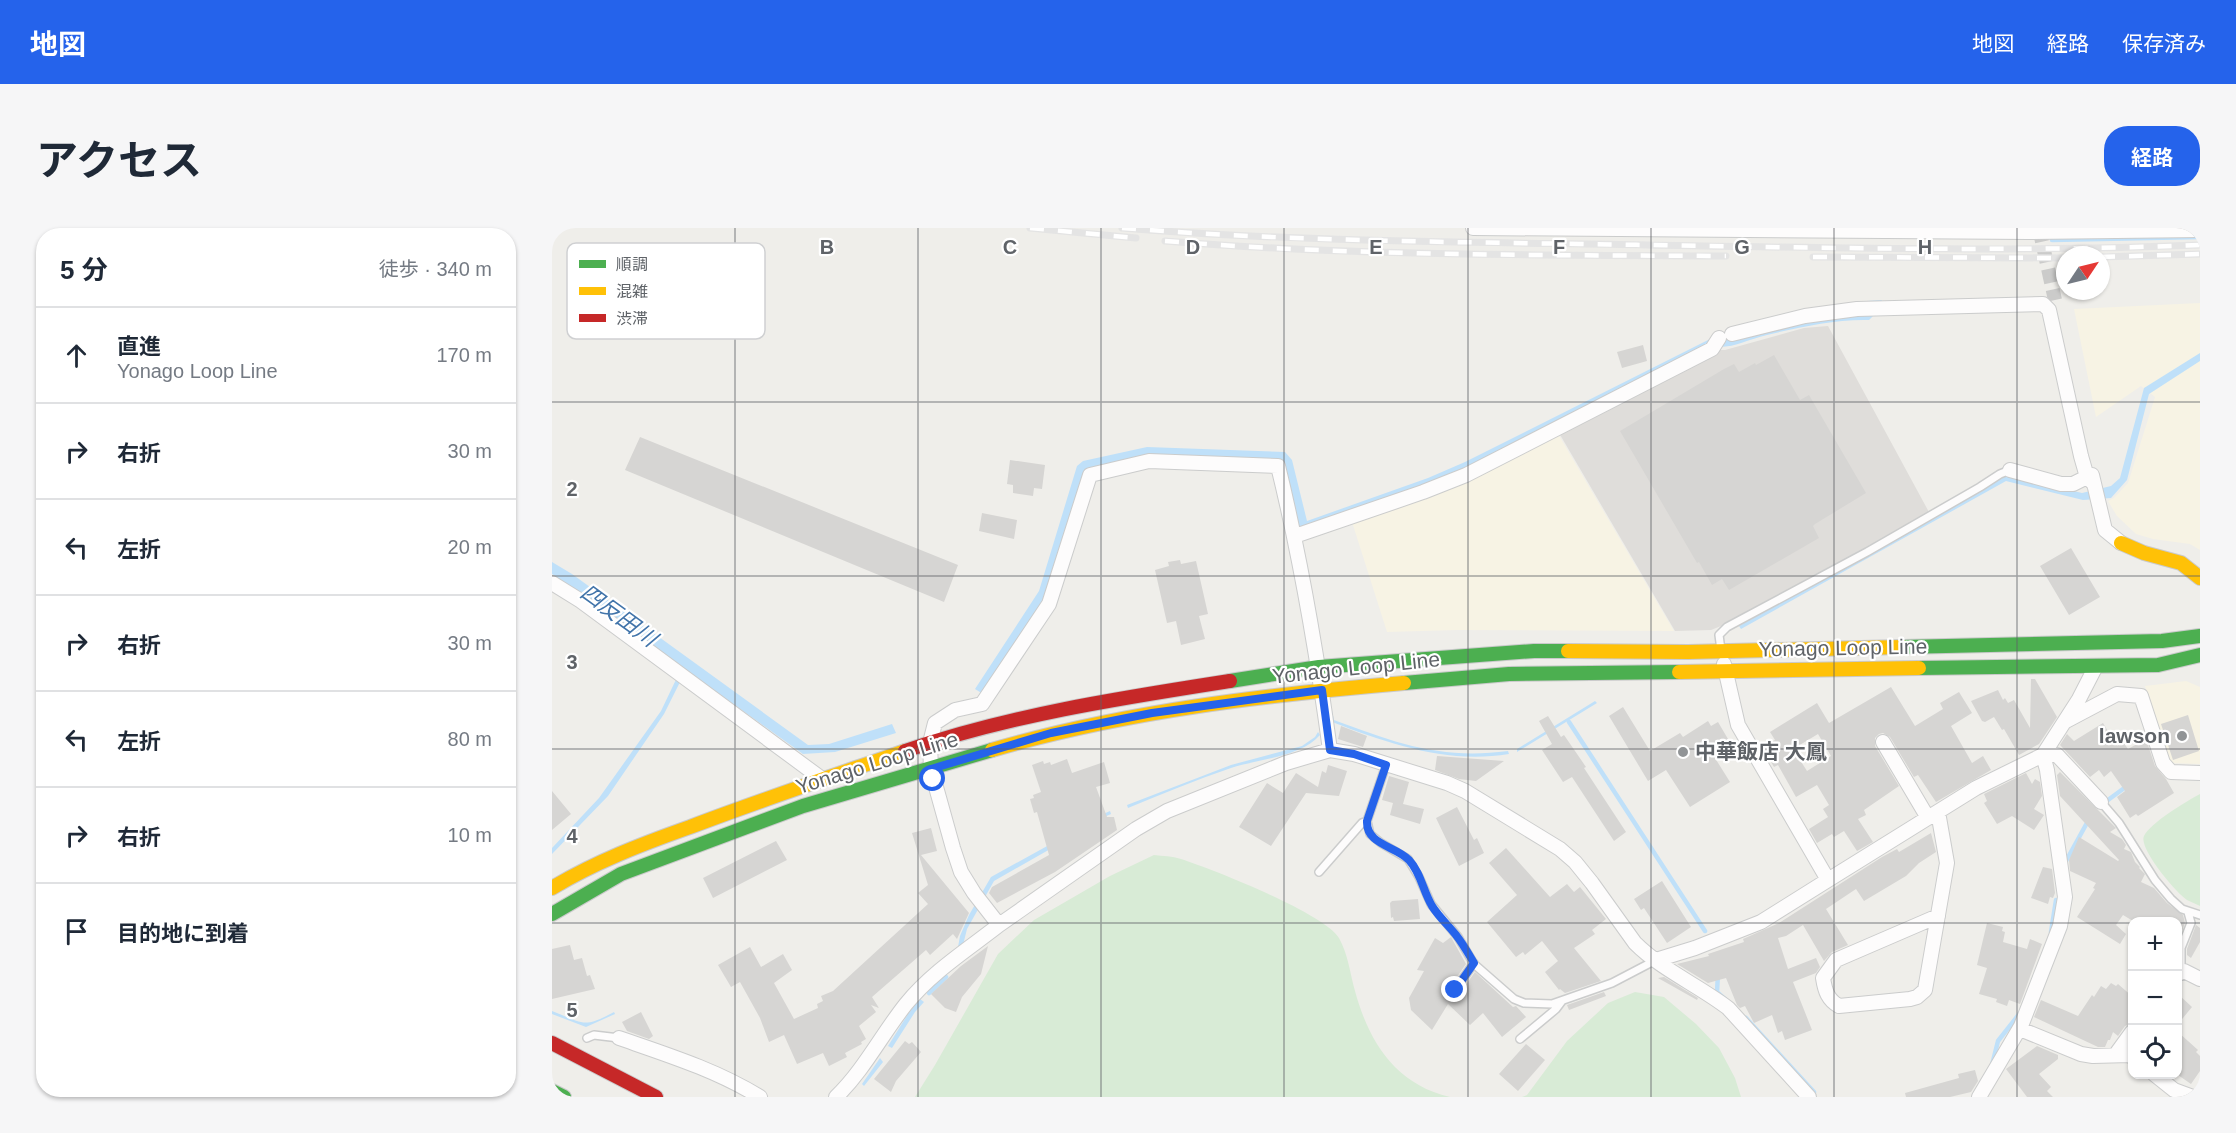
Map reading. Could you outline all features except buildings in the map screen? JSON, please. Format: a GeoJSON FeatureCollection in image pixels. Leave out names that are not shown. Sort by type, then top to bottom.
{"type":"FeatureCollection","features":[{"type":"Feature","properties":{"kind":"main road"},"geometry":{"type":"LineString","coordinates":[[2121,543],[2193,568],[2200,578]]}},
{"type":"Feature","properties":{"kind":"main road","name":"Yonago Loop Line"},"geometry":{"type":"LineString","coordinates":[[552,888],[577,873],[633,848],[822,779],[930,743],[990,726],[1101,701],[1319,667],[1534,651],[1722,651],[2162,641],[2200,636]]}},
{"type":"Feature","properties":{"kind":"main road","name":"Yonago Loop Line"},"geometry":{"type":"LineString","coordinates":[[552,914],[621,874],[803,806],[1051,733],[1141,715],[1322,690],[1509,674],[2158,665],[2200,655]]}},
{"type":"Feature","properties":{"kind":"main road"},"geometry":{"type":"LineString","coordinates":[[552,1043],[656,1097]]}},
{"type":"Feature","properties":{"kind":"main road"},"geometry":{"type":"LineString","coordinates":[[552,1091],[564,1097]]}},
{"type":"Feature","properties":{"kind":"street"},"geometry":{"type":"LineString","coordinates":[[1473,228],[1892,229],[2064,232],[2200,230]]}},
{"type":"Feature","properties":{"kind":"street"},"geometry":{"type":"LineString","coordinates":[[2055,300],[2092,483]]}},
{"type":"Feature","properties":{"kind":"street"},"geometry":{"type":"LineString","coordinates":[[1295,536],[1466,475],[1721,341],[1805,316],[1857,309],[2043,304],[2049,310],[2105,530],[2121,543]]}},
{"type":"Feature","properties":{"kind":"street"},"geometry":{"type":"LineString","coordinates":[[999,925],[984,908],[961,872],[931,769],[930,743],[935,723],[955,710],[982,704],[1049,604],[1090,475],[1149,461],[1278,466],[1295,536],[1319,667],[1330,750]]}},
{"type":"Feature","properties":{"kind":"street"},"geometry":{"type":"LineString","coordinates":[[2010,470],[2061,484],[2092,483]]}},
{"type":"Feature","properties":{"kind":"street"},"geometry":{"type":"LineString","coordinates":[[552,584],[581,601],[822,779]]}},
{"type":"Feature","properties":{"kind":"street"},"geometry":{"type":"LineString","coordinates":[[1722,651],[1738,724],[1828,880]]}},
{"type":"Feature","properties":{"kind":"street"},"geometry":{"type":"LineString","coordinates":[[1979,1097],[2020,1029],[2060,926],[2065,897],[2043,755],[2079,699],[2096,666]]}},
{"type":"Feature","properties":{"kind":"street"},"geometry":{"type":"LineString","coordinates":[[2064,722],[2117,694],[2141,696],[2163,763],[2171,772],[2200,773]]}},
{"type":"Feature","properties":{"kind":"street"},"geometry":{"type":"LineString","coordinates":[[1883,742],[1933,815],[1947,863],[1938,916],[1925,990],[1910,999],[1839,1006],[1830,999],[1824,990],[1823,978],[1836,960],[1938,916]]}},
{"type":"Feature","properties":{"kind":"street"},"geometry":{"type":"LineString","coordinates":[[836,1097],[849,1085],[906,1004],[929,979],[999,925],[1136,829],[1167,811],[1286,764],[1330,750],[1354,754],[1447,783],[1465,791],[1560,849],[1575,862],[1592,883],[1635,943],[1687,983],[1728,1008],[1809,1097]]}},
{"type":"Feature","properties":{"kind":"street"},"geometry":{"type":"LineString","coordinates":[[1656,960],[1695,948],[1761,922],[1976,788],[2043,755],[2057,755],[2102,802]]}},
{"type":"Feature","properties":{"kind":"street"},"geometry":{"type":"LineString","coordinates":[[2182,972],[2200,980]]}},
{"type":"Feature","properties":{"kind":"street"},"geometry":{"type":"LineString","coordinates":[[2020,1029],[2081,1054],[2128,1055]]}},
{"type":"Feature","properties":{"kind":"street"},"geometry":{"type":"LineString","coordinates":[[619,1038],[688,1062],[738,1083],[760,1097]]}},
{"type":"Feature","properties":{"kind":"street"},"geometry":{"type":"LineString","coordinates":[[2116,1054],[2128,1038]]}},
{"type":"Feature","properties":{"kind":"street"},"geometry":{"type":"LineString","coordinates":[[2160,1079],[2174,1090],[2193,1097]]}},
{"type":"Feature","properties":{"kind":"lane"},"geometry":{"type":"LineString","coordinates":[[1722,651],[1719,635],[1727,627],[1867,552],[2010,470]]}},
{"type":"Feature","properties":{"kind":"lane"},"geometry":{"type":"LineString","coordinates":[[1386,765],[1367,821],[1370,834],[1408,859],[1431,904],[1458,937],[1474,963],[1514,999],[1534,1004],[1552,1004],[1612,983],[1656,960]]}},
{"type":"Feature","properties":{"kind":"lane"},"geometry":{"type":"LineString","coordinates":[[2102,802],[2119,823],[2155,880],[2171,899],[2182,909],[2200,915]]}},
{"type":"Feature","properties":{"kind":"lane"},"geometry":{"type":"LineString","coordinates":[[1319,872],[1362,823],[1367,821]]}},
{"type":"Feature","properties":{"kind":"lane"},"geometry":{"type":"LineString","coordinates":[[2180,971],[2182,961],[2181,948],[2191,922],[2188,912]]}},
{"type":"Feature","properties":{"kind":"lane"},"geometry":{"type":"LineString","coordinates":[[1455,990],[1474,963]]}},
{"type":"Feature","properties":{"kind":"lane"},"geometry":{"type":"LineString","coordinates":[[1520,1039],[1562,1001]]}},
{"type":"Feature","properties":{"kind":"lane"},"geometry":{"type":"LineString","coordinates":[[587,1038],[594,1035],[619,1038]]}},
{"type":"Feature","properties":{"kind":"shaded area"},"geometry":{"type":"Polygon","coordinates":[[[2200,303],[2200,550],[2190,544],[2153,539],[2136,534],[2117,516],[2108,501],[2128,483],[2155,397],[2141,386],[2096,417],[2074,309],[2200,303]]]}},
{"type":"Feature","properties":{"kind":"shaded area"},"geometry":{"type":"Polygon","coordinates":[[[1828,326],[1930,514],[1866,551],[1864,550],[1731,622],[1711,630],[1675,631],[1559,433],[1719,350],[1804,328],[1828,326]]]}},
{"type":"Feature","properties":{"kind":"shaded area"},"geometry":{"type":"Polygon","coordinates":[[[1558,434],[1674,631],[1387,632],[1352,522],[1558,434]]]}},
{"type":"Feature","properties":{"kind":"shaded area"},"geometry":{"type":"Polygon","coordinates":[[[2186,681],[2200,687],[2200,764],[2170,763],[2145,686],[2186,681]]]}},
{"type":"Feature","properties":{"kind":"green space"},"geometry":{"type":"Polygon","coordinates":[[[2200,794],[2200,906],[2187,900],[2159,870],[2147,850],[2144,836],[2153,825],[2169,813],[2200,794]]]}},
{"type":"Feature","properties":{"kind":"green space"},"geometry":{"type":"Polygon","coordinates":[[[1154,855],[1181,859],[1241,882],[1291,905],[1329,928],[1342,944],[1361,1010],[1377,1044],[1387,1058],[1414,1082],[1450,1097],[915,1097],[998,954],[1034,920],[1110,876],[1154,855]]]}},
{"type":"Feature","properties":{"kind":"green space"},"geometry":{"type":"Polygon","coordinates":[[[1635,992],[1664,997],[1696,1024],[1719,1048],[1735,1078],[1741,1097],[1522,1097],[1527,1095],[1567,1041],[1608,1003],[1635,992]]]}},
{"type":"Feature","properties":{"kind":"water"},"geometry":{"type":"Polygon","coordinates":[[[1882,300],[1876,313],[1869,320],[1818,324],[1767,335],[1732,346],[1709,346],[1463,471],[1299,531],[1282,461],[1148,457],[1086,470],[1044,603],[983,694],[975,689],[1039,591],[1077,466],[1083,461],[1147,447],[1285,452],[1292,460],[1307,521],[1428,478],[1465,462],[1710,339],[1725,340],[1760,329],[1859,312],[1867,301],[1882,300]]]}},
{"type":"Feature","properties":{"kind":"water"},"geometry":{"type":"Polygon","coordinates":[[[2200,353],[2200,361],[2149,394],[2127,480],[2111,498],[2083,500],[2006,481],[1741,629],[1739,626],[1984,490],[2001,476],[2009,475],[2082,493],[2111,486],[2120,478],[2144,388],[2200,353]]]}},
{"type":"Feature","properties":{"kind":"water","name":"四反田川"},"geometry":{"type":"Polygon","coordinates":[[[552,562],[572,574],[808,745],[829,744],[892,724],[896,733],[835,752],[803,754],[686,670],[664,714],[608,796],[552,854],[552,848],[599,798],[661,711],[682,667],[552,574],[552,562]]]}},
{"type":"Feature","properties":{"kind":"water"},"geometry":{"type":"Polygon","coordinates":[[[1595,701],[1597,703],[1517,752],[1517,749],[1595,701]]]}},
{"type":"Feature","properties":{"kind":"water"},"geometry":{"type":"Polygon","coordinates":[[[1330,711],[1332,711],[1334,720],[1419,748],[1461,753],[1508,751],[1509,754],[1463,756],[1419,750],[1375,738],[1332,722],[1330,711]]]}},
{"type":"Feature","properties":{"kind":"water"},"geometry":{"type":"Polygon","coordinates":[[[1318,732],[1320,735],[1312,742],[1291,753],[1231,768],[1128,808],[1127,805],[1231,765],[1302,746],[1318,732]]]}},
{"type":"Feature","properties":{"kind":"water"},"geometry":{"type":"Polygon","coordinates":[[[1110,811],[1111,814],[1070,832],[1052,848],[994,881],[967,929],[963,945],[958,947],[969,915],[991,877],[1049,845],[1068,830],[1110,811]]]}},
{"type":"Feature","properties":{"kind":"water"},"geometry":{"type":"Polygon","coordinates":[[[920,999],[924,1002],[892,1048],[888,1046],[908,1014],[920,999]]]}},
{"type":"Feature","properties":{"kind":"water"},"geometry":{"type":"Polygon","coordinates":[[[552,1011],[583,1022],[596,1021],[614,1012],[615,1014],[586,1027],[552,1014],[552,1011]]]}},
{"type":"Feature","properties":{"kind":"water"},"geometry":{"type":"Polygon","coordinates":[[[880,1058],[883,1062],[864,1086],[862,1084],[880,1058]]]}},
{"type":"Feature","properties":{"kind":"waterway"},"geometry":{"type":"LineString","coordinates":[[2052,240],[2200,237]]}},
{"type":"Feature","properties":{"kind":"waterway"},"geometry":{"type":"LineString","coordinates":[[1569,722],[1705,931]]}},
{"type":"Feature","properties":{"kind":"waterway"},"geometry":{"type":"LineString","coordinates":[[2108,800],[2127,786]]}},
{"type":"Feature","properties":{"kind":"waterway"},"geometry":{"type":"LineString","coordinates":[[2066,861],[2088,821]]}},
{"type":"Feature","properties":{"kind":"waterway"},"geometry":{"type":"LineString","coordinates":[[2051,932],[2056,900]]}},
{"type":"Feature","properties":{"kind":"waterway"},"geometry":{"type":"LineString","coordinates":[[1718,974],[1717,992],[1727,1001]]}},
{"type":"Feature","properties":{"kind":"waterway"},"geometry":{"type":"LineString","coordinates":[[929,993],[946,977]]}},
{"type":"Feature","properties":{"kind":"waterway"},"geometry":{"type":"LineString","coordinates":[[1992,1065],[1998,1041],[2020,1013]]}},
{"type":"Feature","properties":{"kind":"waterway"},"geometry":{"type":"LineString","coordinates":[[1746,1018],[1814,1092]]}},
{"type":"Feature","properties":{"kind":"tunnel"},"geometry":{"type":"LineString","coordinates":[[2039,228],[2055,300]]}},
{"type":"Feature","properties":{"kind":"railway"},"geometry":{"type":"LineString","coordinates":[[1030,228],[1136,238]]}},
{"type":"Feature","properties":{"kind":"railway"},"geometry":{"type":"LineString","coordinates":[[1122,228],[1319,239],[1516,243],[1924,249],[2200,245]]}},
{"type":"Feature","properties":{"kind":"railway"},"geometry":{"type":"LineString","coordinates":[[1165,241],[1375,252],[1726,256]]}},
{"type":"Feature","properties":{"kind":"railway"},"geometry":{"type":"LineString","coordinates":[[2110,257],[2200,254]]}},
{"type":"Feature","properties":{"kind":"railway"},"geometry":{"type":"LineString","coordinates":[[1813,257],[2056,258]]}},
{"type":"Feature","properties":{"kind":"traffic: fast"},"geometry":{"type":"LineString","coordinates":[[1902,647],[2162,641],[2200,636]]}},
{"type":"Feature","properties":{"kind":"traffic: fast"},"geometry":{"type":"LineString","coordinates":[[1230,681],[1319,667],[1534,651],[1568,651]]}},
{"type":"Feature","properties":{"kind":"traffic: fast"},"geometry":{"type":"LineString","coordinates":[[1919,668],[2158,665],[2200,655]]}},
{"type":"Feature","properties":{"kind":"traffic: fast"},"geometry":{"type":"LineString","coordinates":[[1404,683],[1509,674],[1679,672]]}},
{"type":"Feature","properties":{"kind":"traffic: fast"},"geometry":{"type":"LineString","coordinates":[[552,914],[621,874],[803,806],[992,750]]}},
{"type":"Feature","properties":{"kind":"traffic: fast"},"geometry":{"type":"LineString","coordinates":[[552,1091],[564,1097]]}},
{"type":"Feature","properties":{"kind":"traffic: slow"},"geometry":{"type":"LineString","coordinates":[[2121,543],[2144,553],[2181,563],[2200,578]]}},
{"type":"Feature","properties":{"kind":"traffic: slow"},"geometry":{"type":"LineString","coordinates":[[1568,651],[1688,652],[1902,647]]}},
{"type":"Feature","properties":{"kind":"traffic: slow"},"geometry":{"type":"LineString","coordinates":[[1679,672],[1919,668]]}},
{"type":"Feature","properties":{"kind":"traffic: slow"},"geometry":{"type":"LineString","coordinates":[[992,750],[1042,736],[1196,706],[1404,683]]}},
{"type":"Feature","properties":{"kind":"traffic: slow"},"geometry":{"type":"LineString","coordinates":[[552,888],[602,862],[654,840],[905,751]]}},
{"type":"Feature","properties":{"kind":"traffic: jam"},"geometry":{"type":"LineString","coordinates":[[905,751],[985,727],[1066,709],[1230,681]]}},
{"type":"Feature","properties":{"kind":"traffic: jam"},"geometry":{"type":"LineString","coordinates":[[552,1043],[656,1097]]}},
{"type":"Feature","properties":{"kind":"place","name":"lawson"},"geometry":{"type":"Point","coordinates":[2182,736]}},
{"type":"Feature","properties":{"kind":"place","name":"中華飯店 大鳳"},"geometry":{"type":"Point","coordinates":[1683,752]}},
{"type":"Feature","properties":{"kind":"route"},"geometry":{"type":"LineString","coordinates":[[933,779],[931,769],[1051,733],[1152,713],[1322,690],[1330,750],[1354,754],[1386,765],[1366,827],[1370,834],[1381,843],[1402,854],[1413,865],[1431,904],[1458,937],[1474,963],[1455,990]]}}]}
